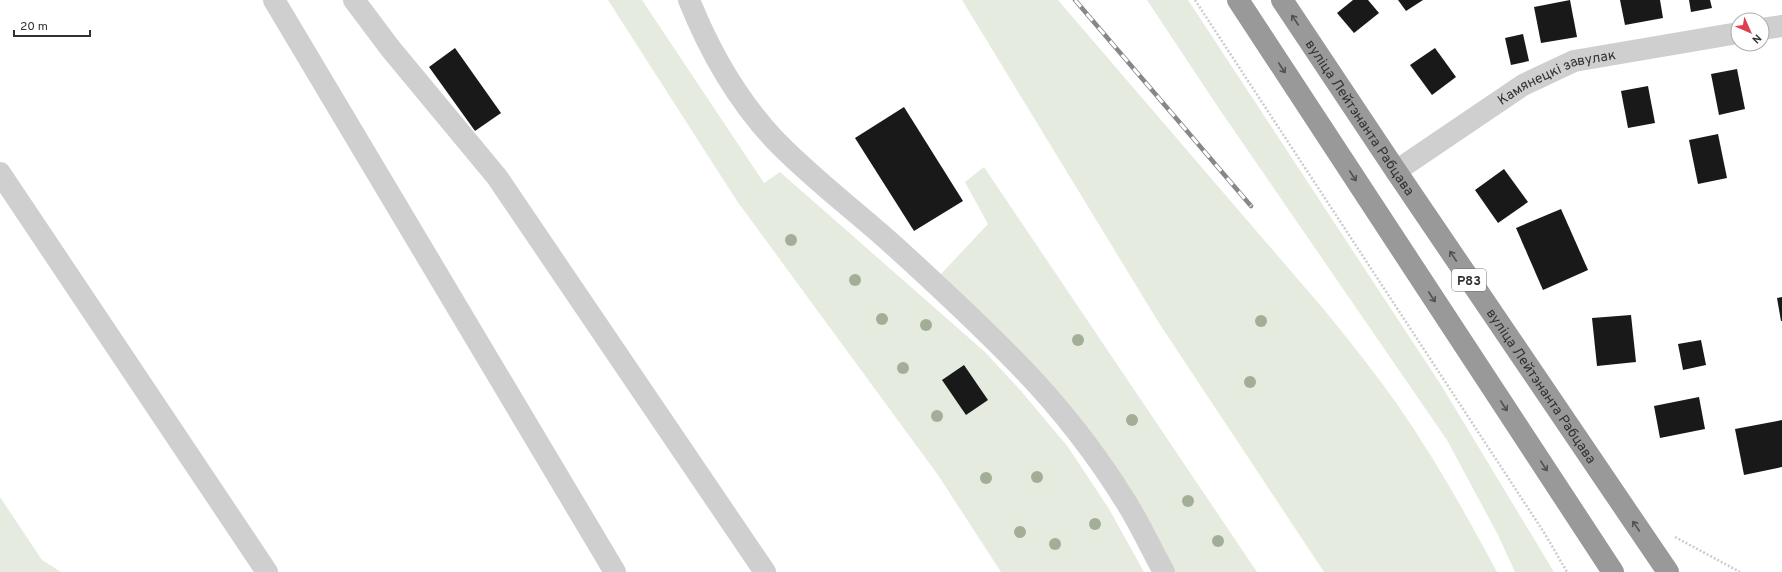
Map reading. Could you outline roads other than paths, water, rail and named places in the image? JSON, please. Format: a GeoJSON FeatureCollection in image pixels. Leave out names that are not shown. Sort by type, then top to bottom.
{"type":"FeatureCollection","features":[{"type":"Feature","properties":{"kind":"highway","name":"Р83"},"geometry":{"type":"LineString","coordinates":[[1238,0],[1613,572]]}},
{"type":"Feature","properties":{"kind":"highway","name":"вуліца Лейтэнанта Рабцава"},"geometry":{"type":"LineString","coordinates":[[1282,0],[1663,565],[1677,572]]}},
{"type":"Feature","properties":{"kind":"street"},"geometry":{"type":"LineString","coordinates":[[274,0],[615,572]]}},
{"type":"Feature","properties":{"kind":"street"},"geometry":{"type":"LineString","coordinates":[[354,0],[390,48],[497,177],[765,572]]}},
{"type":"Feature","properties":{"kind":"street"},"geometry":{"type":"LineString","coordinates":[[689,0],[702,32],[722,68],[746,104],[768,132],[804,168],[892,244],[1018,364],[1082,438],[1106,471],[1127,504],[1164,572]]}},
{"type":"Feature","properties":{"kind":"street"},"geometry":{"type":"LineString","coordinates":[[1770,28],[1782,26]]}},
{"type":"Feature","properties":{"kind":"street","name":"Камянецкі завулак"},"geometry":{"type":"LineString","coordinates":[[1396,171],[1523,85],[1574,61],[1730,34]]}},
{"type":"Feature","properties":{"kind":"street"},"geometry":{"type":"LineString","coordinates":[[0,173],[267,572]]}},
{"type":"Feature","properties":{"kind":"railway"},"geometry":{"type":"LineString","coordinates":[[1075,0],[1251,206]]}}]}
